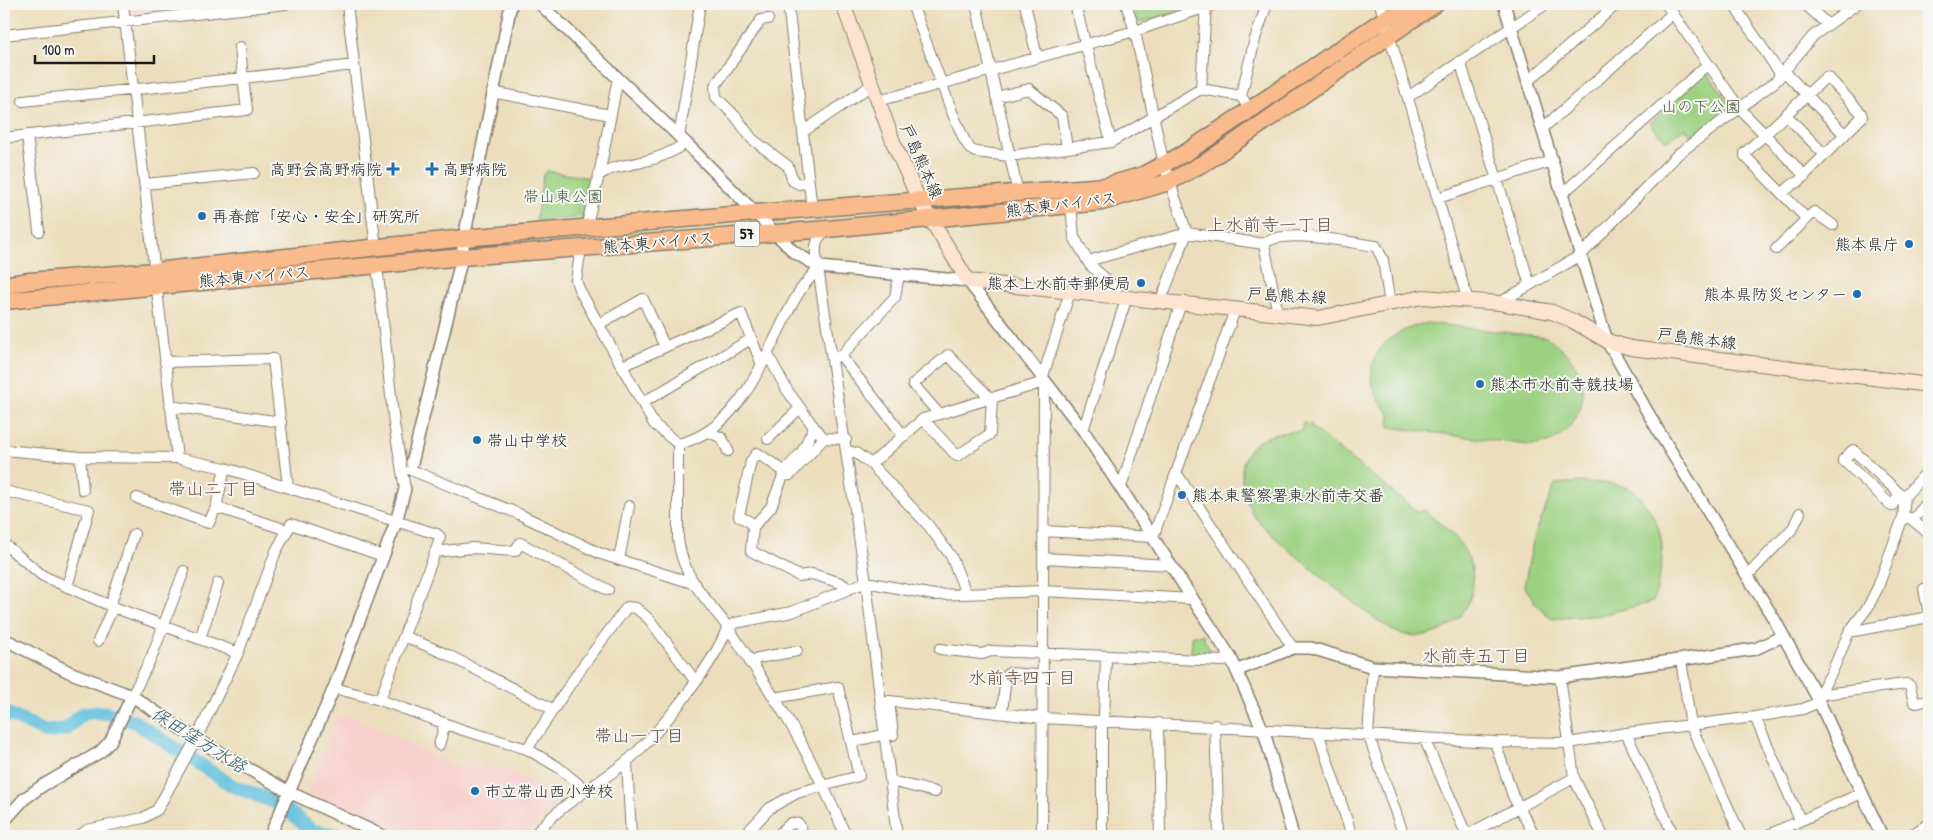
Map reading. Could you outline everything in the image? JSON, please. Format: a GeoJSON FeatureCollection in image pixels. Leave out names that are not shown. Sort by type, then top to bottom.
{"type":"FeatureCollection","features":[{"type":"Feature","properties":{"kind":"highway","name":"熊本東バイパス"},"geometry":{"type":"LineString","coordinates":[[376,257],[464,238],[1106,186],[1143,175],[1222,131],[1245,103],[1383,11],[1407,4]]}},
{"type":"Feature","properties":{"kind":"highway","name":"熊本東バイパス"},"geometry":{"type":"LineString","coordinates":[[4,301],[156,278],[376,257],[462,257],[581,248],[827,229],[1102,202],[1169,182],[1209,160],[1435,4]]}},
{"type":"Feature","properties":{"kind":"highway","name":"熊本東バイパス"},"geometry":{"type":"LineString","coordinates":[[4,285],[29,280],[156,278]]}},
{"type":"Feature","properties":{"kind":"main road","name":"戸島熊本線"},"geometry":{"type":"LineString","coordinates":[[842,4],[878,101],[919,200],[968,281],[1318,318],[1423,298],[1499,303],[1552,312],[1573,321],[1607,341],[1631,348],[1929,384]]}},
{"type":"Feature","properties":{"kind":"street"},"geometry":{"type":"LineString","coordinates":[[123,4],[177,458]]}},
{"type":"Feature","properties":{"kind":"street"},"geometry":{"type":"LineString","coordinates":[[4,36],[286,4]]}},
{"type":"Feature","properties":{"kind":"street"},"geometry":{"type":"LineString","coordinates":[[347,4],[394,424],[406,488]]}},
{"type":"Feature","properties":{"kind":"street"},"geometry":{"type":"LineString","coordinates":[[270,836],[334,688],[396,522],[406,488],[462,257],[492,92],[511,4]]}},
{"type":"Feature","properties":{"kind":"street"},"geometry":{"type":"LineString","coordinates":[[540,4],[683,140],[794,252],[819,267],[968,281],[1083,430],[1231,658],[1238,670],[1262,728],[1293,836]]}},
{"type":"Feature","properties":{"kind":"street"},"geometry":{"type":"LineString","coordinates":[[599,175],[614,167],[647,161],[663,155],[683,140],[700,4]]}},
{"type":"Feature","properties":{"kind":"street"},"geometry":{"type":"LineString","coordinates":[[788,4],[812,209]]}},
{"type":"Feature","properties":{"kind":"street"},"geometry":{"type":"LineString","coordinates":[[912,4],[941,84],[970,149],[991,155],[1009,156],[1111,142],[1201,89],[1245,103],[1255,39],[1267,4]]}},
{"type":"Feature","properties":{"kind":"street"},"geometry":{"type":"LineString","coordinates":[[976,4],[1018,193]]}},
{"type":"Feature","properties":{"kind":"street"},"geometry":{"type":"LineString","coordinates":[[1026,4],[1037,58]]}},
{"type":"Feature","properties":{"kind":"street"},"geometry":{"type":"LineString","coordinates":[[1075,4],[1087,44],[1111,142]]}},
{"type":"Feature","properties":{"kind":"street"},"geometry":{"type":"LineString","coordinates":[[1126,4],[1135,31],[1164,165],[1187,233],[1161,300]]}},
{"type":"Feature","properties":{"kind":"street"},"geometry":{"type":"LineString","coordinates":[[1504,4],[1607,341],[1659,432],[1818,697],[1882,836]]}},
{"type":"Feature","properties":{"kind":"street"},"geometry":{"type":"LineString","coordinates":[[1408,97],[1546,4]]}},
{"type":"Feature","properties":{"kind":"street"},"geometry":{"type":"LineString","coordinates":[[1527,82],[1617,4]]}},
{"type":"Feature","properties":{"kind":"street"},"geometry":{"type":"LineString","coordinates":[[1666,4],[1740,109],[1805,176]]}},
{"type":"Feature","properties":{"kind":"street"},"geometry":{"type":"LineString","coordinates":[[1733,4],[1783,73],[1844,134]]}},
{"type":"Feature","properties":{"kind":"street"},"geometry":{"type":"LineString","coordinates":[[1806,4],[1827,24]]}},
{"type":"Feature","properties":{"kind":"street"},"geometry":{"type":"LineString","coordinates":[[1499,303],[1581,255],[1678,154],[1740,109],[1783,73],[1813,36],[1857,4]]}},
{"type":"Feature","properties":{"kind":"street"},"geometry":{"type":"LineString","coordinates":[[878,101],[1135,31],[1209,5],[1201,89]]}},
{"type":"Feature","properties":{"kind":"street"},"geometry":{"type":"LineString","coordinates":[[1383,11],[1468,301]]}},
{"type":"Feature","properties":{"kind":"street"},"geometry":{"type":"LineString","coordinates":[[1543,128],[1673,13]]}},
{"type":"Feature","properties":{"kind":"street"},"geometry":{"type":"LineString","coordinates":[[768,19],[761,20],[715,86],[716,97],[732,112],[752,140],[788,166],[793,181],[799,184],[809,182]]}},
{"type":"Feature","properties":{"kind":"street"},"geometry":{"type":"LineString","coordinates":[[4,138],[248,110],[240,47]]}},
{"type":"Feature","properties":{"kind":"street"},"geometry":{"type":"LineString","coordinates":[[1460,61],[1530,286]]}},
{"type":"Feature","properties":{"kind":"street"},"geometry":{"type":"LineString","coordinates":[[1562,194],[1708,64]]}},
{"type":"Feature","properties":{"kind":"street"},"geometry":{"type":"LineString","coordinates":[[23,100],[354,65]]}},
{"type":"Feature","properties":{"kind":"street"},"geometry":{"type":"LineString","coordinates":[[1782,194],[1824,158],[1824,154],[1862,117],[1861,113],[1829,78],[1826,77],[1745,153],[1745,156],[1782,194],[1807,219]]}},
{"type":"Feature","properties":{"kind":"street"},"geometry":{"type":"LineString","coordinates":[[586,228],[599,175],[618,78]]}},
{"type":"Feature","properties":{"kind":"street"},"geometry":{"type":"LineString","coordinates":[[804,131],[872,85]]}},
{"type":"Feature","properties":{"kind":"street"},"geometry":{"type":"LineString","coordinates":[[996,97],[1029,90],[1062,116],[1067,148]]}},
{"type":"Feature","properties":{"kind":"street"},"geometry":{"type":"LineString","coordinates":[[492,92],[610,115]]}},
{"type":"Feature","properties":{"kind":"street"},"geometry":{"type":"LineString","coordinates":[[1786,115],[1824,154]]}},
{"type":"Feature","properties":{"kind":"street"},"geometry":{"type":"LineString","coordinates":[[27,135],[39,231]]}},
{"type":"Feature","properties":{"kind":"street"},"geometry":{"type":"LineString","coordinates":[[1438,198],[1552,161]]}},
{"type":"Feature","properties":{"kind":"street"},"geometry":{"type":"LineString","coordinates":[[145,184],[254,172]]}},
{"type":"Feature","properties":{"kind":"street"},"geometry":{"type":"LineString","coordinates":[[1071,206],[1074,238],[1088,261],[1116,288],[1121,296],[1083,430]]}},
{"type":"Feature","properties":{"kind":"street"},"geometry":{"type":"LineString","coordinates":[[1776,249],[1807,219],[1817,212],[1833,225]]}},
{"type":"Feature","properties":{"kind":"street"},"geometry":{"type":"LineString","coordinates":[[827,229],[819,236],[815,245],[837,356],[846,451],[866,582],[897,836]]}},
{"type":"Feature","properties":{"kind":"street"},"geometry":{"type":"LineString","coordinates":[[1088,261],[1187,233],[1264,244]]}},
{"type":"Feature","properties":{"kind":"street"},"geometry":{"type":"LineString","coordinates":[[1264,244],[1269,239],[1291,235],[1376,246],[1382,260],[1390,304]]}},
{"type":"Feature","properties":{"kind":"street"},"geometry":{"type":"LineString","coordinates":[[1264,244],[1278,314]]}},
{"type":"Feature","properties":{"kind":"street"},"geometry":{"type":"LineString","coordinates":[[581,248],[576,280],[654,424],[678,444]]}},
{"type":"Feature","properties":{"kind":"street"},"geometry":{"type":"LineString","coordinates":[[678,444],[689,442],[709,432],[734,407],[768,355],[798,294],[819,267]]}},
{"type":"Feature","properties":{"kind":"street"},"geometry":{"type":"LineString","coordinates":[[837,356],[895,297],[899,275]]}},
{"type":"Feature","properties":{"kind":"street"},"geometry":{"type":"LineString","coordinates":[[1042,836],[1043,380],[1070,292]]}},
{"type":"Feature","properties":{"kind":"street"},"geometry":{"type":"LineString","coordinates":[[599,324],[643,299],[665,347]]}},
{"type":"Feature","properties":{"kind":"street"},"geometry":{"type":"LineString","coordinates":[[1120,487],[1181,303]]}},
{"type":"Feature","properties":{"kind":"street"},"geometry":{"type":"LineString","coordinates":[[1153,537],[1236,310]]}},
{"type":"Feature","properties":{"kind":"street"},"geometry":{"type":"LineString","coordinates":[[622,366],[741,313],[762,365]]}},
{"type":"Feature","properties":{"kind":"street"},"geometry":{"type":"LineString","coordinates":[[642,403],[751,339]]}},
{"type":"Feature","properties":{"kind":"street"},"geometry":{"type":"LineString","coordinates":[[768,355],[800,408],[824,438]]}},
{"type":"Feature","properties":{"kind":"street"},"geometry":{"type":"LineString","coordinates":[[923,420],[957,456],[990,434],[991,397],[948,355],[913,384],[939,414]]}},
{"type":"Feature","properties":{"kind":"street"},"geometry":{"type":"LineString","coordinates":[[837,356],[904,436]]}},
{"type":"Feature","properties":{"kind":"street"},"geometry":{"type":"LineString","coordinates":[[165,362],[273,359],[288,487]]}},
{"type":"Feature","properties":{"kind":"street"},"geometry":{"type":"LineString","coordinates":[[871,464],[923,420],[1043,380]]}},
{"type":"Feature","properties":{"kind":"street"},"geometry":{"type":"LineString","coordinates":[[170,406],[281,422]]}},
{"type":"Feature","properties":{"kind":"street"},"geometry":{"type":"LineString","coordinates":[[768,438],[800,408]]}},
{"type":"Feature","properties":{"kind":"street"},"geometry":{"type":"LineString","coordinates":[[790,470],[802,452],[814,427]]}},
{"type":"Feature","properties":{"kind":"street"},"geometry":{"type":"LineString","coordinates":[[709,432],[722,438],[728,451]]}},
{"type":"Feature","properties":{"kind":"street"},"geometry":{"type":"LineString","coordinates":[[753,528],[771,507],[783,476],[824,438],[846,438]]}},
{"type":"Feature","properties":{"kind":"street"},"geometry":{"type":"LineString","coordinates":[[678,444],[678,539],[680,552],[692,583],[727,628],[774,698],[824,787],[846,836]]}},
{"type":"Feature","properties":{"kind":"street"},"geometry":{"type":"LineString","coordinates":[[4,450],[80,457],[177,458],[225,468],[438,534],[440,537],[435,552],[380,700]]}},
{"type":"Feature","properties":{"kind":"street"},"geometry":{"type":"LineString","coordinates":[[1853,450],[1900,494],[1892,506],[1843,460],[1853,450]]}},
{"type":"Feature","properties":{"kind":"street"},"geometry":{"type":"LineString","coordinates":[[846,451],[856,453],[871,464],[944,545],[959,572],[966,593]]}},
{"type":"Feature","properties":{"kind":"street"},"geometry":{"type":"LineString","coordinates":[[790,470],[757,452],[751,461],[739,516],[750,522],[753,528],[751,551],[799,576],[812,574],[841,583],[848,588]]}},
{"type":"Feature","properties":{"kind":"street"},"geometry":{"type":"LineString","coordinates":[[80,457],[83,490]]}},
{"type":"Feature","properties":{"kind":"street"},"geometry":{"type":"LineString","coordinates":[[411,466],[519,514],[601,554],[692,583]]}},
{"type":"Feature","properties":{"kind":"street"},"geometry":{"type":"LineString","coordinates":[[137,498],[209,523],[216,507],[225,468]]}},
{"type":"Feature","properties":{"kind":"street"},"geometry":{"type":"LineString","coordinates":[[1929,470],[1904,496],[1908,518],[1929,534]]}},
{"type":"Feature","properties":{"kind":"street"},"geometry":{"type":"LineString","coordinates":[[1177,474],[1293,648]]}},
{"type":"Feature","properties":{"kind":"street"},"geometry":{"type":"LineString","coordinates":[[4,491],[89,510],[67,587]]}},
{"type":"Feature","properties":{"kind":"street"},"geometry":{"type":"LineString","coordinates":[[852,742],[886,734],[892,735],[889,701],[1002,712],[1042,718],[1262,728],[1495,742],[1569,743],[1626,733],[1691,726],[1803,709],[1818,697],[1832,672],[1849,632],[1868,607],[1908,518],[1929,500]]}},
{"type":"Feature","properties":{"kind":"street"},"geometry":{"type":"LineString","coordinates":[[619,560],[629,506]]}},
{"type":"Feature","properties":{"kind":"street"},"geometry":{"type":"LineString","coordinates":[[216,507],[287,530]]}},
{"type":"Feature","properties":{"kind":"street"},"geometry":{"type":"LineString","coordinates":[[1747,576],[1792,528],[1800,513]]}},
{"type":"Feature","properties":{"kind":"street"},"geometry":{"type":"LineString","coordinates":[[79,836],[87,830],[152,815],[156,810],[196,739],[238,653],[276,551],[291,524],[383,556]]}},
{"type":"Feature","properties":{"kind":"street"},"geometry":{"type":"LineString","coordinates":[[1043,531],[1153,537]]}},
{"type":"Feature","properties":{"kind":"street"},"geometry":{"type":"LineString","coordinates":[[98,641],[134,534]]}},
{"type":"Feature","properties":{"kind":"street"},"geometry":{"type":"LineString","coordinates":[[435,552],[472,548],[515,551],[520,543],[608,590]]}},
{"type":"Feature","properties":{"kind":"street"},"geometry":{"type":"LineString","coordinates":[[4,544],[43,576],[111,607],[238,653]]}},
{"type":"Feature","properties":{"kind":"street"},"geometry":{"type":"LineString","coordinates":[[1043,558],[1170,565]]}},
{"type":"Feature","properties":{"kind":"street"},"geometry":{"type":"LineString","coordinates":[[4,821],[24,799],[42,786],[100,752],[110,742],[163,626],[184,571]]}},
{"type":"Feature","properties":{"kind":"street"},"geometry":{"type":"LineString","coordinates":[[534,836],[553,814],[627,761],[696,682],[723,639],[727,628],[736,624],[792,612],[866,582],[934,595],[1043,591],[1192,599]]}},
{"type":"Feature","properties":{"kind":"street"},"geometry":{"type":"LineString","coordinates":[[200,639],[218,583]]}},
{"type":"Feature","properties":{"kind":"street"},"geometry":{"type":"LineString","coordinates":[[1849,632],[1929,616],[1924,589]]}},
{"type":"Feature","properties":{"kind":"street"},"geometry":{"type":"LineString","coordinates":[[526,749],[552,709],[627,607],[636,608],[649,619],[696,682]]}},
{"type":"Feature","properties":{"kind":"street"},"geometry":{"type":"LineString","coordinates":[[404,636],[448,655],[552,709]]}},
{"type":"Feature","properties":{"kind":"street"},"geometry":{"type":"LineString","coordinates":[[1238,670],[1293,648],[1311,648],[1373,667],[1560,678],[1754,649],[1783,636]]}},
{"type":"Feature","properties":{"kind":"street"},"geometry":{"type":"LineString","coordinates":[[4,639],[70,672],[132,696],[196,739],[288,794],[383,836]]}},
{"type":"Feature","properties":{"kind":"street"},"geometry":{"type":"LineString","coordinates":[[940,649],[982,654],[991,651],[1223,661],[1231,658]]}},
{"type":"Feature","properties":{"kind":"street"},"geometry":{"type":"LineString","coordinates":[[750,663],[758,658],[796,651]]}},
{"type":"Feature","properties":{"kind":"street"},"geometry":{"type":"LineString","coordinates":[[1102,836],[1103,720],[1106,656]]}},
{"type":"Feature","properties":{"kind":"street"},"geometry":{"type":"LineString","coordinates":[[1681,660],[1691,726],[1741,836]]}},
{"type":"Feature","properties":{"kind":"street"},"geometry":{"type":"LineString","coordinates":[[1373,667],[1368,734],[1404,836]]}},
{"type":"Feature","properties":{"kind":"street"},"geometry":{"type":"LineString","coordinates":[[1002,712],[1006,676],[1009,673],[1036,675]]}},
{"type":"Feature","properties":{"kind":"street"},"geometry":{"type":"LineString","coordinates":[[1560,678],[1574,778],[1603,836]]}},
{"type":"Feature","properties":{"kind":"street"},"geometry":{"type":"LineString","coordinates":[[1818,697],[1906,684],[1910,686],[1914,702],[1917,704],[1929,700]]}},
{"type":"Feature","properties":{"kind":"street"},"geometry":{"type":"LineString","coordinates":[[744,836],[770,808],[796,793],[824,787],[859,776],[838,687],[774,698]]}},
{"type":"Feature","properties":{"kind":"street"},"geometry":{"type":"LineString","coordinates":[[334,688],[380,700],[526,749],[558,767],[587,791]]}},
{"type":"Feature","properties":{"kind":"street"},"geometry":{"type":"LineString","coordinates":[[1755,717],[1800,820]]}},
{"type":"Feature","properties":{"kind":"street"},"geometry":{"type":"LineString","coordinates":[[439,745],[446,723]]}},
{"type":"Feature","properties":{"kind":"street"},"geometry":{"type":"LineString","coordinates":[[1158,723],[1160,836]]}},
{"type":"Feature","properties":{"kind":"street"},"geometry":{"type":"LineString","coordinates":[[1215,726],[1219,836]]}},
{"type":"Feature","properties":{"kind":"street"},"geometry":{"type":"LineString","coordinates":[[1318,732],[1352,836]]}},
{"type":"Feature","properties":{"kind":"street"},"geometry":{"type":"LineString","coordinates":[[1626,733],[1674,836]]}},
{"type":"Feature","properties":{"kind":"street"},"geometry":{"type":"LineString","coordinates":[[1424,738],[1467,836],[1574,778]]}},
{"type":"Feature","properties":{"kind":"street"},"geometry":{"type":"LineString","coordinates":[[1495,742],[1518,808],[1534,836]]}},
{"type":"Feature","properties":{"kind":"street"},"geometry":{"type":"LineString","coordinates":[[627,761],[630,836]]}},
{"type":"Feature","properties":{"kind":"street"},"geometry":{"type":"LineString","coordinates":[[891,780],[935,792]]}},
{"type":"Feature","properties":{"kind":"street"},"geometry":{"type":"LineString","coordinates":[[1766,836],[1862,794]]}},
{"type":"Feature","properties":{"kind":"street"},"geometry":{"type":"LineString","coordinates":[[777,836],[791,823],[799,824],[804,836]]}},
{"type":"Feature","properties":{"kind":"street"},"geometry":{"type":"LineString","coordinates":[[1910,836],[1929,824]]}},
{"type":"Feature","properties":{"kind":"shaded area"},"geometry":{"type":"Polygon","coordinates":[[[126,4],[250,4],[128,17],[126,4]]]}},
{"type":"Feature","properties":{"kind":"shaded area"},"geometry":{"type":"Polygon","coordinates":[[[347,714],[444,761],[475,767],[502,766],[559,799],[526,836],[412,836],[307,792],[337,717],[347,714]]]}},
{"type":"Feature","properties":{"kind":"green space"},"geometry":{"type":"Polygon","coordinates":[[[1132,4],[1200,4],[1139,23],[1132,4]]]}},
{"type":"Feature","properties":{"kind":"green space","name":"山の下公園"},"geometry":{"type":"Polygon","coordinates":[[[1706,71],[1734,109],[1693,139],[1685,128],[1666,141],[1649,124],[1706,71]]]}},
{"type":"Feature","properties":{"kind":"green space","name":"帯山東公園"},"geometry":{"type":"Polygon","coordinates":[[[547,171],[590,178],[593,181],[585,217],[536,221],[543,175],[547,171]]]}},
{"type":"Feature","properties":{"kind":"green space"},"geometry":{"type":"Polygon","coordinates":[[[1427,323],[1546,337],[1558,345],[1575,366],[1583,389],[1582,402],[1569,427],[1550,442],[1528,445],[1389,427],[1390,415],[1379,399],[1373,384],[1372,370],[1375,357],[1383,345],[1395,336],[1409,328],[1427,323]]]}},
{"type":"Feature","properties":{"kind":"green space"},"geometry":{"type":"Polygon","coordinates":[[[1303,423],[1312,425],[1311,427],[1419,513],[1423,509],[1459,542],[1467,555],[1472,572],[1472,589],[1468,604],[1459,617],[1447,627],[1433,634],[1416,636],[1398,633],[1387,627],[1347,598],[1300,559],[1254,516],[1248,505],[1243,488],[1242,470],[1244,459],[1255,444],[1263,439],[1281,433],[1301,431],[1303,423]]]}},
{"type":"Feature","properties":{"kind":"green space"},"geometry":{"type":"Polygon","coordinates":[[[1579,482],[1613,484],[1626,487],[1636,492],[1653,516],[1661,540],[1662,552],[1653,602],[1601,615],[1552,619],[1537,605],[1524,586],[1534,537],[1555,484],[1579,482]]]}},
{"type":"Feature","properties":{"kind":"green space"},"geometry":{"type":"Polygon","coordinates":[[[1192,635],[1204,635],[1204,639],[1211,651],[1207,656],[1191,655],[1192,635]]]}},
{"type":"Feature","properties":{"kind":"waterway","name":"保田窪方水路"},"geometry":{"type":"LineString","coordinates":[[4,712],[46,732],[67,729],[82,714],[92,712],[107,713],[135,722],[233,786],[279,804],[313,831],[345,836]]}},
{"type":"Feature","properties":{"kind":"place","name":"高野会高野病院"},"geometry":{"type":"Point","coordinates":[393,169]}},
{"type":"Feature","properties":{"kind":"place","name":"高野病院"},"geometry":{"type":"Point","coordinates":[432,169]}},
{"type":"Feature","properties":{"kind":"place","name":"再春館「安心・安全」研究所"},"geometry":{"type":"Point","coordinates":[202,216]}},
{"type":"Feature","properties":{"kind":"place","name":"熊本県庁"},"geometry":{"type":"Point","coordinates":[1909,244]}},
{"type":"Feature","properties":{"kind":"place","name":"熊本上水前寺郵便局"},"geometry":{"type":"Point","coordinates":[1141,283]}},
{"type":"Feature","properties":{"kind":"place","name":"熊本県防災センター"},"geometry":{"type":"Point","coordinates":[1857,294]}},
{"type":"Feature","properties":{"kind":"place","name":"熊本市水前寺競技場"},"geometry":{"type":"Point","coordinates":[1480,384]}},
{"type":"Feature","properties":{"kind":"place","name":"帯山中学校"},"geometry":{"type":"Point","coordinates":[477,440]}},
{"type":"Feature","properties":{"kind":"place","name":"熊本東警察署東水前寺交番"},"geometry":{"type":"Point","coordinates":[1182,495]}},
{"type":"Feature","properties":{"kind":"place","name":"市立帯山西小学校"},"geometry":{"type":"Point","coordinates":[475,791]}},
{"type":"Feature","properties":{"kind":"district","name":"上水前寺一丁目"},"geometry":{"type":"Point","coordinates":[1270,225]}},
{"type":"Feature","properties":{"kind":"district","name":"帯山二丁目"},"geometry":{"type":"Point","coordinates":[213,489]}},
{"type":"Feature","properties":{"kind":"district","name":"水前寺五丁目"},"geometry":{"type":"Point","coordinates":[1476,656]}},
{"type":"Feature","properties":{"kind":"district","name":"水前寺四丁目"},"geometry":{"type":"Point","coordinates":[1022,678]}},
{"type":"Feature","properties":{"kind":"district","name":"帯山一丁目"},"geometry":{"type":"Point","coordinates":[639,736]}}]}
